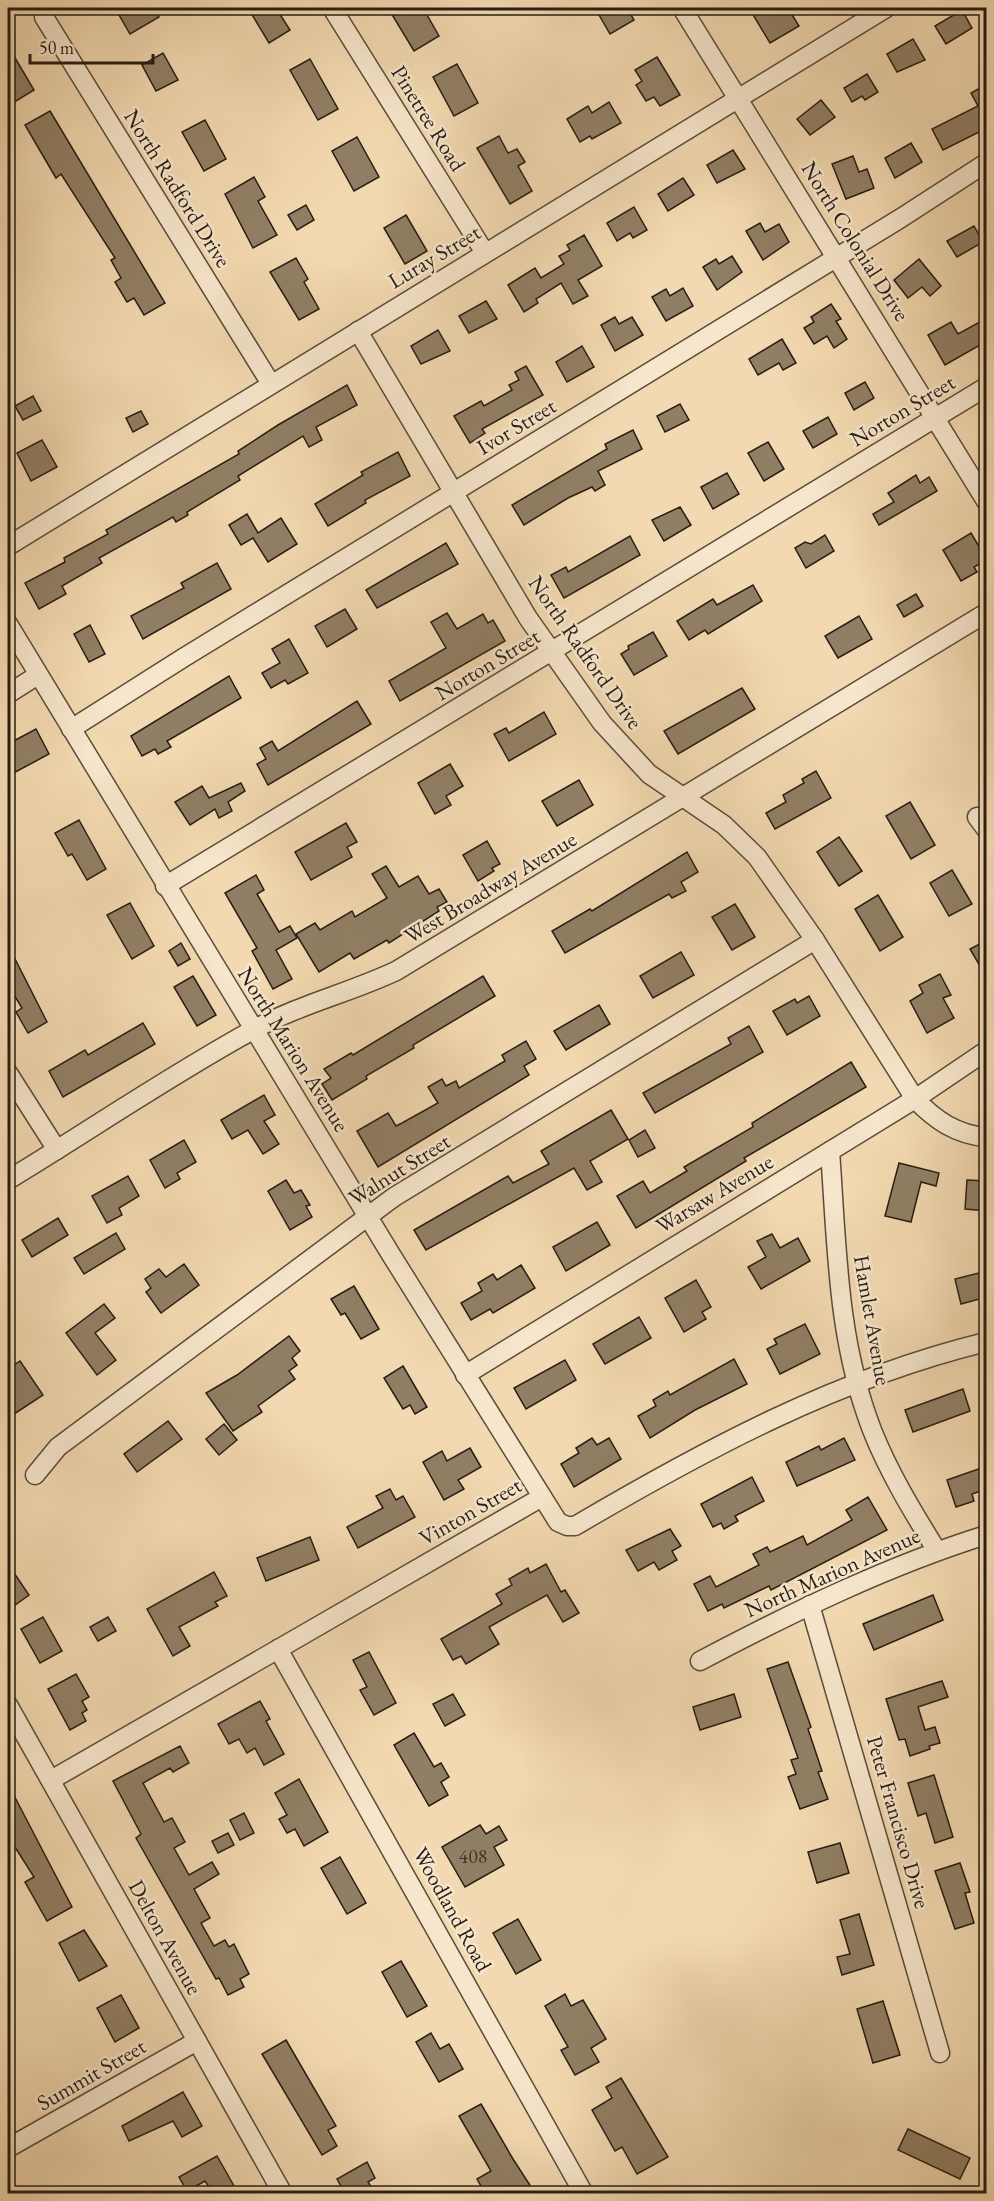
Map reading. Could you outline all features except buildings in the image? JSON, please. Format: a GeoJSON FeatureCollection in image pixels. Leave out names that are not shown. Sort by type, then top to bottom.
{"type":"FeatureCollection","features":[{"type":"Feature","properties":{"kind":"street","name":"Pinetree Road"},"geometry":{"type":"LineString","coordinates":[[332,8],[485,253]]}},
{"type":"Feature","properties":{"kind":"street","name":"North Colonial Drive"},"geometry":{"type":"LineString","coordinates":[[682,8],[987,501]]}},
{"type":"Feature","properties":{"kind":"street","name":"Luray Street"},"geometry":{"type":"LineString","coordinates":[[8,546],[886,8]]}},
{"type":"Feature","properties":{"kind":"street","name":"North Radford Drive"},"geometry":{"type":"LineString","coordinates":[[44,17],[271,384]]}},
{"type":"Feature","properties":{"kind":"street","name":"Ivor Street"},"geometry":{"type":"LineString","coordinates":[[71,729],[183,657],[838,257],[987,163]]}},
{"type":"Feature","properties":{"kind":"street","name":"North Radford Drive"},"geometry":{"type":"LineString","coordinates":[[358,331],[551,652],[602,723],[648,774],[724,825],[743,842],[787,897],[915,1099],[927,1113],[954,1130],[987,1137]]}},
{"type":"Feature","properties":{"kind":"street","name":"Norton Street"},"geometry":{"type":"LineString","coordinates":[[165,886],[987,387]]}},
{"type":"Feature","properties":{"kind":"street","name":"West Broadway Avenue"},"geometry":{"type":"LineString","coordinates":[[8,1180],[254,1029],[297,1009],[362,987],[396,972],[987,613]]}},
{"type":"Feature","properties":{"kind":"street","name":"North Marion Avenue"},"geometry":{"type":"LineString","coordinates":[[8,624],[165,886],[542,1497]]}},
{"type":"Feature","properties":{"kind":"street"},"geometry":{"type":"LineString","coordinates":[[8,694],[38,675]]}},
{"type":"Feature","properties":{"kind":"street","name":"Walnut Street"},"geometry":{"type":"LineString","coordinates":[[35,1475],[58,1447],[367,1215],[815,940]]}},
{"type":"Feature","properties":{"kind":"street","name":"Warsaw Avenue"},"geometry":{"type":"LineString","coordinates":[[465,1375],[915,1099],[987,1051]]}},
{"type":"Feature","properties":{"kind":"street"},"geometry":{"type":"LineString","coordinates":[[8,1073],[57,1150]]}},
{"type":"Feature","properties":{"kind":"street","name":"Hamlet Avenue"},"geometry":{"type":"LineString","coordinates":[[830,1151],[836,1264],[842,1309],[857,1382],[872,1430],[885,1460],[937,1551]]}},
{"type":"Feature","properties":{"kind":"street","name":"Vinton Street"},"geometry":{"type":"LineString","coordinates":[[51,1780],[542,1497],[558,1522],[567,1526],[575,1526],[737,1434],[857,1382],[987,1342]]}},
{"type":"Feature","properties":{"kind":"street","name":"North Marion Avenue"},"geometry":{"type":"LineString","coordinates":[[700,1661],[810,1605],[937,1551],[987,1535]]}},
{"type":"Feature","properties":{"kind":"street","name":"Peter Francisco Drive"},"geometry":{"type":"LineString","coordinates":[[810,1605],[940,2053]]}},
{"type":"Feature","properties":{"kind":"street","name":"Woodland Road"},"geometry":{"type":"LineString","coordinates":[[278,1648],[584,2193]]}},
{"type":"Feature","properties":{"kind":"street","name":"Delton Avenue"},"geometry":{"type":"LineString","coordinates":[[8,1705],[283,2193]]}},
{"type":"Feature","properties":{"kind":"street","name":"Summit Street"},"geometry":{"type":"LineString","coordinates":[[8,2148],[197,2041]]}}]}
